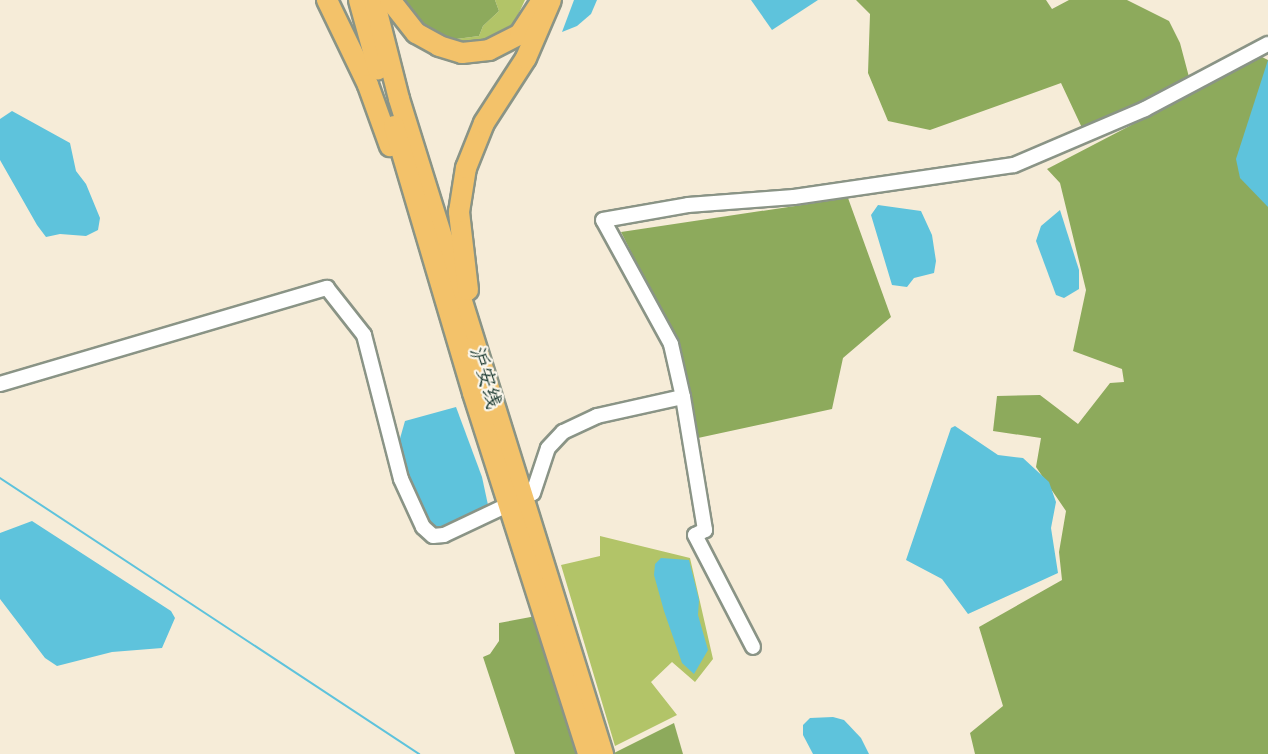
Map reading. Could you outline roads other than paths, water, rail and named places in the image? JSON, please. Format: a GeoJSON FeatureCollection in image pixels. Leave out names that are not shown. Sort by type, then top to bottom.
{"type":"FeatureCollection","features":[{"type":"Feature","properties":{"kind":"highway"},"geometry":{"type":"LineString","coordinates":[[327,0],[368,85],[436,275]]}},
{"type":"Feature","properties":{"kind":"highway","name":"沪安线"},"geometry":{"type":"LineString","coordinates":[[359,0],[436,275],[603,754]]}},
{"type":"Feature","properties":{"kind":"highway","name":"沪安线"},"geometry":{"type":"LineString","coordinates":[[374,0],[399,99],[508,456],[515,502],[588,754]]}},
{"type":"Feature","properties":{"kind":"highway"},"geometry":{"type":"LineString","coordinates":[[390,0],[416,33],[439,46],[462,53],[489,50],[520,34],[542,0]]}},
{"type":"Feature","properties":{"kind":"highway"},"geometry":{"type":"LineString","coordinates":[[508,456],[470,297],[459,212],[466,168],[484,123],[526,58],[551,0]]}},
{"type":"Feature","properties":{"kind":"street"},"geometry":{"type":"LineString","coordinates":[[753,647],[694,535],[705,530],[683,397],[671,344],[603,220],[688,205],[782,198],[1014,165],[1146,109],[1268,45]]}},
{"type":"Feature","properties":{"kind":"street"},"geometry":{"type":"LineString","coordinates":[[0,384],[327,288],[364,335],[401,479],[423,527],[433,536],[444,535],[533,493],[548,448],[563,432],[597,416],[683,397]]}},
{"type":"Feature","properties":{"kind":"water"},"geometry":{"type":"Polygon","coordinates":[[[574,0],[597,0],[591,14],[577,26],[562,32],[574,0]]]}},
{"type":"Feature","properties":{"kind":"water"},"geometry":{"type":"Polygon","coordinates":[[[751,0],[818,0],[772,30],[751,0]]]}},
{"type":"Feature","properties":{"kind":"water"},"geometry":{"type":"Polygon","coordinates":[[[1268,60],[1268,207],[1240,178],[1236,159],[1268,60]]]}},
{"type":"Feature","properties":{"kind":"water"},"geometry":{"type":"Polygon","coordinates":[[[12,111],[70,143],[76,171],[86,184],[100,218],[98,230],[86,236],[60,234],[46,237],[37,225],[0,160],[0,119],[12,111]]]}},
{"type":"Feature","properties":{"kind":"water"},"geometry":{"type":"Polygon","coordinates":[[[878,205],[921,211],[932,235],[936,261],[934,273],[914,278],[907,287],[892,285],[871,215],[878,205]]]}},
{"type":"Feature","properties":{"kind":"water"},"geometry":{"type":"Polygon","coordinates":[[[1060,210],[1079,270],[1079,289],[1064,298],[1056,295],[1036,241],[1041,226],[1060,210]]]}},
{"type":"Feature","properties":{"kind":"water"},"geometry":{"type":"Polygon","coordinates":[[[456,407],[482,477],[488,505],[445,528],[437,527],[426,521],[406,478],[399,442],[405,421],[456,407]]]}},
{"type":"Feature","properties":{"kind":"water"},"geometry":{"type":"Polygon","coordinates":[[[955,426],[998,455],[1023,458],[1049,482],[1056,502],[1051,528],[1058,573],[968,614],[942,579],[906,560],[951,428],[955,426]]]}},
{"type":"Feature","properties":{"kind":"water"},"geometry":{"type":"Polygon","coordinates":[[[32,521],[171,611],[175,618],[162,648],[112,652],[57,666],[45,658],[0,599],[0,533],[32,521]]]}},
{"type":"Feature","properties":{"kind":"water"},"geometry":{"type":"Polygon","coordinates":[[[661,558],[689,560],[699,600],[698,615],[708,650],[694,674],[682,663],[664,611],[654,575],[655,564],[661,558]]]}},
{"type":"Feature","properties":{"kind":"water"},"geometry":{"type":"Polygon","coordinates":[[[833,717],[844,720],[861,738],[869,754],[813,754],[803,735],[803,725],[810,718],[833,717]]]}},
{"type":"Feature","properties":{"kind":"waterway"},"geometry":{"type":"LineString","coordinates":[[0,478],[419,754]]}}]}
